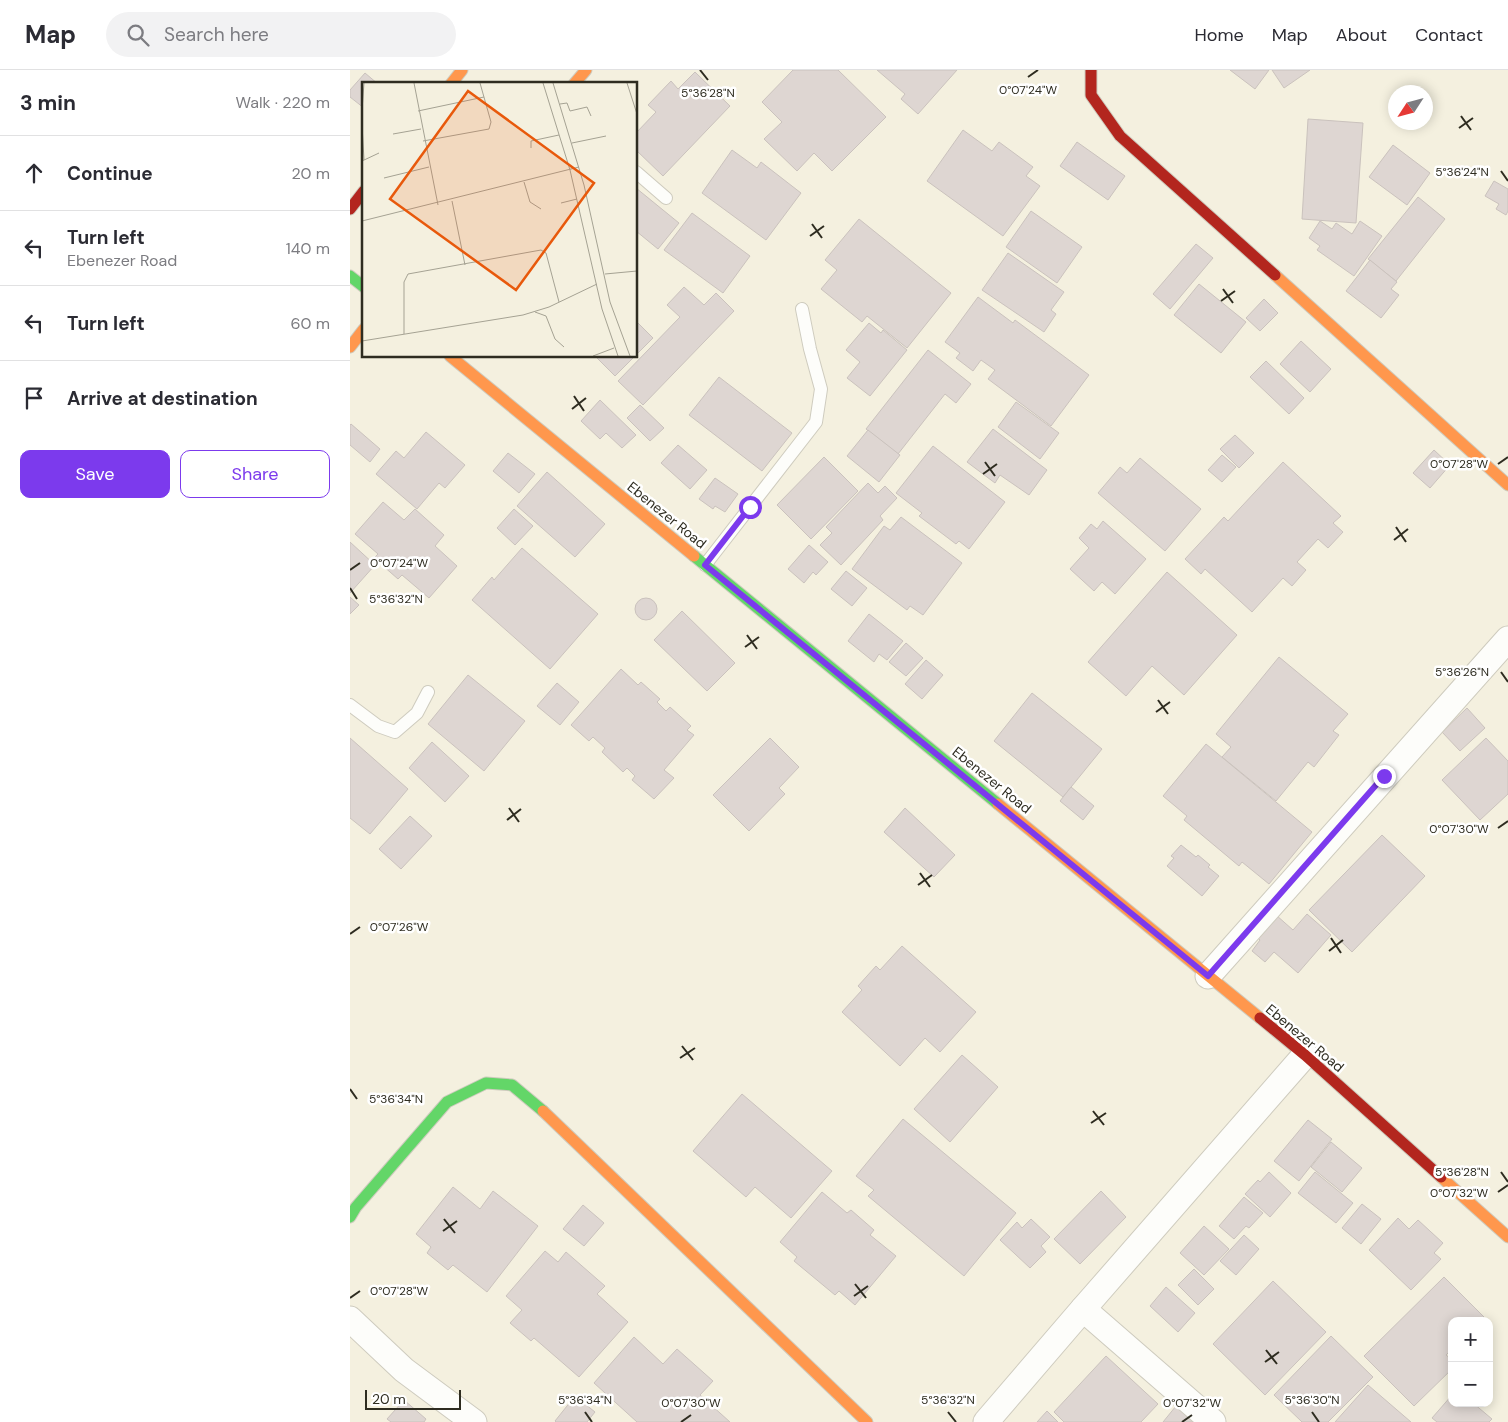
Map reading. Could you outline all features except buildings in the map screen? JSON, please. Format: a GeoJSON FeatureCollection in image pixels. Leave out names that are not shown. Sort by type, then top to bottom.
{"type":"FeatureCollection","features":[{"type":"Feature","properties":{"kind":"street"},"geometry":{"type":"LineString","coordinates":[[453,82],[462,70]]}},
{"type":"Feature","properties":{"kind":"street"},"geometry":{"type":"LineString","coordinates":[[576,82],[586,70]]}},
{"type":"Feature","properties":{"kind":"street"},"geometry":{"type":"LineString","coordinates":[[1092,70],[1091,95],[1120,136],[1508,485]]}},
{"type":"Feature","properties":{"kind":"street"},"geometry":{"type":"LineString","coordinates":[[350,209],[362,194]]}},
{"type":"Feature","properties":{"kind":"street"},"geometry":{"type":"LineString","coordinates":[[350,276],[362,285]]}},
{"type":"Feature","properties":{"kind":"street"},"geometry":{"type":"LineString","coordinates":[[350,347],[362,332]]}},
{"type":"Feature","properties":{"kind":"street","name":"Ebenezer Road"},"geometry":{"type":"LineString","coordinates":[[452,358],[1304,1055],[1508,1237]]}},
{"type":"Feature","properties":{"kind":"street"},"geometry":{"type":"LineString","coordinates":[[1208,976],[1508,639]]}},
{"type":"Feature","properties":{"kind":"street"},"geometry":{"type":"LineString","coordinates":[[986,1422],[1304,1055]]}},
{"type":"Feature","properties":{"kind":"street"},"geometry":{"type":"LineString","coordinates":[[350,1217],[356,1207],[447,1102],[486,1083],[512,1085],[536,1104],[867,1422]]}},
{"type":"Feature","properties":{"kind":"street"},"geometry":{"type":"LineString","coordinates":[[1083,1309],[1213,1422]]}},
{"type":"Feature","properties":{"kind":"street"},"geometry":{"type":"LineString","coordinates":[[350,1319],[404,1370],[474,1422]]}},
{"type":"Feature","properties":{"kind":"lane"},"geometry":{"type":"LineString","coordinates":[[638,174],[666,198]]}},
{"type":"Feature","properties":{"kind":"lane"},"geometry":{"type":"LineString","coordinates":[[705,565],[816,422],[821,389],[802,309]]}},
{"type":"Feature","properties":{"kind":"lane"},"geometry":{"type":"LineString","coordinates":[[350,705],[378,726],[395,732],[417,714],[428,692]]}},
{"type":"Feature","properties":{"kind":"traffic: fast"},"geometry":{"type":"LineString","coordinates":[[350,276],[362,285]]}},
{"type":"Feature","properties":{"kind":"traffic: fast"},"geometry":{"type":"LineString","coordinates":[[694,556],[998,804]]}},
{"type":"Feature","properties":{"kind":"traffic: fast"},"geometry":{"type":"LineString","coordinates":[[350,1217],[356,1207],[447,1102],[486,1083],[512,1085],[543,1111]]}},
{"type":"Feature","properties":{"kind":"traffic: slow"},"geometry":{"type":"LineString","coordinates":[[453,82],[462,70]]}},
{"type":"Feature","properties":{"kind":"traffic: slow"},"geometry":{"type":"LineString","coordinates":[[576,82],[586,70]]}},
{"type":"Feature","properties":{"kind":"traffic: slow"},"geometry":{"type":"LineString","coordinates":[[1275,275],[1508,485]]}},
{"type":"Feature","properties":{"kind":"traffic: slow"},"geometry":{"type":"LineString","coordinates":[[350,347],[362,332]]}},
{"type":"Feature","properties":{"kind":"traffic: slow"},"geometry":{"type":"LineString","coordinates":[[452,358],[694,556]]}},
{"type":"Feature","properties":{"kind":"traffic: slow"},"geometry":{"type":"LineString","coordinates":[[998,804],[1260,1018]]}},
{"type":"Feature","properties":{"kind":"traffic: slow"},"geometry":{"type":"LineString","coordinates":[[543,1111],[867,1422]]}},
{"type":"Feature","properties":{"kind":"traffic: slow"},"geometry":{"type":"LineString","coordinates":[[1441,1177],[1508,1237]]}},
{"type":"Feature","properties":{"kind":"traffic: jam"},"geometry":{"type":"LineString","coordinates":[[1091,70],[1091,95],[1120,136],[1275,275]]}},
{"type":"Feature","properties":{"kind":"traffic: jam"},"geometry":{"type":"LineString","coordinates":[[350,209],[362,194]]}},
{"type":"Feature","properties":{"kind":"traffic: jam"},"geometry":{"type":"LineString","coordinates":[[1260,1018],[1305,1055],[1441,1177]]}},
{"type":"Feature","properties":{"kind":"route"},"geometry":{"type":"LineString","coordinates":[[750,507],[705,565],[1208,976],[1384,776]]}}]}
